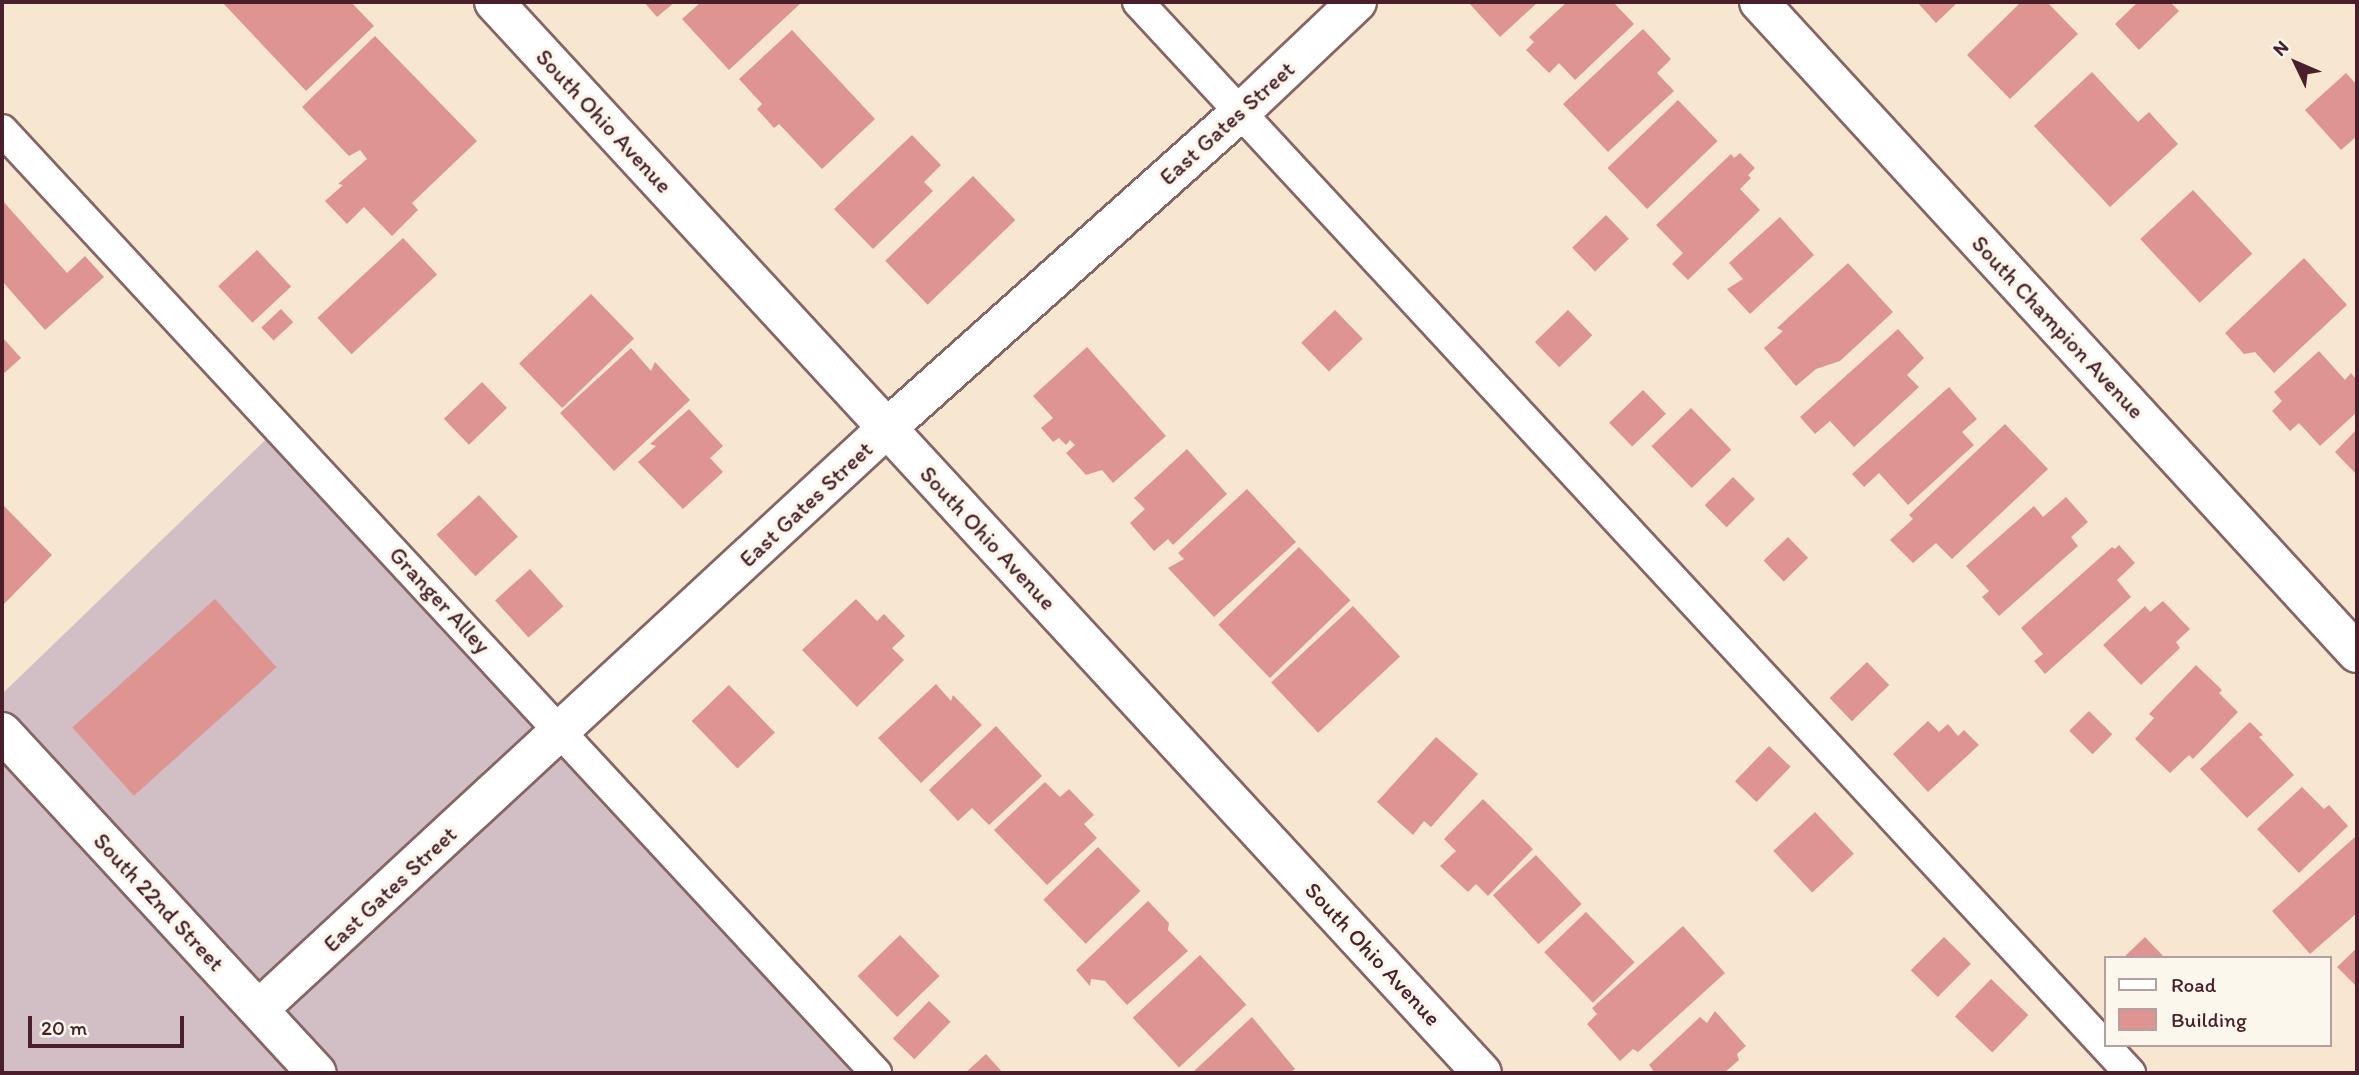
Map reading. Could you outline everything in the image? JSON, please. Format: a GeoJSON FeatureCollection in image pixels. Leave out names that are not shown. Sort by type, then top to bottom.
{"type":"FeatureCollection","features":[{"type":"Feature","properties":{"kind":"street","name":"South Ohio Avenue"},"geometry":{"type":"LineString","coordinates":[[494,2],[1482,1073]]}},
{"type":"Feature","properties":{"kind":"street","name":"East Gates Street"},"geometry":{"type":"LineString","coordinates":[[259,1010],[887,429],[1241,112],[1357,2]]}},
{"type":"Feature","properties":{"kind":"street","name":"South Champion Avenue"},"geometry":{"type":"LineString","coordinates":[[1759,2],[2357,653]]}},
{"type":"Feature","properties":{"kind":"street","name":"South 22nd Street"},"geometry":{"type":"LineString","coordinates":[[2,732],[317,1073]]}},
{"type":"Feature","properties":{"kind":"lane"},"geometry":{"type":"LineString","coordinates":[[1138,2],[2104,1045]]}},
{"type":"Feature","properties":{"kind":"lane","name":"Granger Alley"},"geometry":{"type":"LineString","coordinates":[[2,130],[562,731],[876,1073]]}},
{"type":"Feature","properties":{"kind":"lane"},"geometry":{"type":"LineString","coordinates":[[2106,1047],[2130,1073]]}},
{"type":"Feature","properties":{"kind":"shaded area"},"geometry":{"type":"Polygon","coordinates":[[[284,422],[881,1073],[2,1073],[2,694],[284,422]]]}},
{"type":"Feature","properties":{"kind":"building"},"geometry":{"type":"Polygon","coordinates":[[[222,2],[351,2],[374,26],[306,91],[222,2]]]}},
{"type":"Feature","properties":{"kind":"building"},"geometry":{"type":"Polygon","coordinates":[[[644,2],[675,2],[657,17],[644,2]]]}},
{"type":"Feature","properties":{"kind":"building"},"geometry":{"type":"Polygon","coordinates":[[[701,2],[802,2],[729,70],[682,19],[701,2]]]}},
{"type":"Feature","properties":{"kind":"building"},"geometry":{"type":"Polygon","coordinates":[[[1468,2],[1538,2],[1500,37],[1468,2]]]}},
{"type":"Feature","properties":{"kind":"building"},"geometry":{"type":"Polygon","coordinates":[[[1567,2],[1613,2],[1634,24],[1575,80],[1559,63],[1549,73],[1526,50],[1534,42],[1529,37],[1567,2]]]}},
{"type":"Feature","properties":{"kind":"building"},"geometry":{"type":"Polygon","coordinates":[[[1917,2],[1958,2],[1936,23],[1917,2]]]}},
{"type":"Feature","properties":{"kind":"building"},"geometry":{"type":"Polygon","coordinates":[[[2021,2],[2047,2],[2078,34],[2010,99],[1967,55],[2021,2]]]}},
{"type":"Feature","properties":{"kind":"building"},"geometry":{"type":"Polygon","coordinates":[[[2138,2],[2170,2],[2179,11],[2139,50],[2115,24],[2138,2]]]}},
{"type":"Feature","properties":{"kind":"building"},"geometry":{"type":"Polygon","coordinates":[[[1643,29],[1671,59],[1657,73],[1674,91],[1608,152],[1563,104],[1643,29]]]}},
{"type":"Feature","properties":{"kind":"building"},"geometry":{"type":"Polygon","coordinates":[[[792,30],[875,119],[822,169],[779,124],[774,128],[757,109],[762,104],[739,79],[792,30]]]}},
{"type":"Feature","properties":{"kind":"building"},"geometry":{"type":"Polygon","coordinates":[[[375,36],[477,141],[412,203],[418,210],[392,236],[364,207],[347,224],[325,201],[343,185],[338,184],[367,159],[360,150],[349,156],[302,107],[375,36]]]}},
{"type":"Feature","properties":{"kind":"building"},"geometry":{"type":"Polygon","coordinates":[[[2092,72],[2138,122],[2149,112],[2178,144],[2110,207],[2034,126],[2092,72]]]}},
{"type":"Feature","properties":{"kind":"building"},"geometry":{"type":"Polygon","coordinates":[[[2346,73],[2357,85],[2357,136],[2341,150],[2305,110],[2346,73]]]}},
{"type":"Feature","properties":{"kind":"building"},"geometry":{"type":"Polygon","coordinates":[[[1678,100],[1718,141],[1647,209],[1608,168],[1678,100]]]}},
{"type":"Feature","properties":{"kind":"building"},"geometry":{"type":"Polygon","coordinates":[[[912,135],[941,165],[924,182],[933,191],[873,249],[834,209],[912,135]]]}},
{"type":"Feature","properties":{"kind":"building"},"geometry":{"type":"Polygon","coordinates":[[[1740,153],[1755,168],[1748,175],[1751,178],[1740,189],[1760,210],[1688,280],[1672,264],[1683,253],[1656,225],[1731,154],[1734,158],[1740,153]]]}},
{"type":"Feature","properties":{"kind":"building"},"geometry":{"type":"Polygon","coordinates":[[[973,176],[1015,220],[928,305],[885,261],[973,176]]]}},
{"type":"Feature","properties":{"kind":"building"},"geometry":{"type":"Polygon","coordinates":[[[2193,190],[2252,254],[2200,303],[2140,239],[2193,190]]]}},
{"type":"Feature","properties":{"kind":"building"},"geometry":{"type":"Polygon","coordinates":[[[2,200],[67,273],[85,256],[104,277],[45,330],[2,281],[2,200]]]}},
{"type":"Feature","properties":{"kind":"building"},"geometry":{"type":"Polygon","coordinates":[[[1606,215],[1629,239],[1595,271],[1572,248],[1606,215]]]}},
{"type":"Feature","properties":{"kind":"building"},"geometry":{"type":"Polygon","coordinates":[[[1780,217],[1814,255],[1750,314],[1727,289],[1743,279],[1729,263],[1780,217]]]}},
{"type":"Feature","properties":{"kind":"building"},"geometry":{"type":"Polygon","coordinates":[[[403,238],[437,275],[352,354],[317,318],[403,238]]]}},
{"type":"Feature","properties":{"kind":"building"},"geometry":{"type":"Polygon","coordinates":[[[257,250],[291,287],[252,323],[218,286],[257,250]]]}},
{"type":"Feature","properties":{"kind":"building"},"geometry":{"type":"Polygon","coordinates":[[[2304,258],[2347,305],[2274,373],[2255,352],[2244,354],[2225,333],[2304,258]]]}},
{"type":"Feature","properties":{"kind":"building"},"geometry":{"type":"Polygon","coordinates":[[[1848,263],[1893,312],[1840,361],[1816,369],[1796,386],[1764,348],[1783,331],[1777,328],[1848,263]]]}},
{"type":"Feature","properties":{"kind":"building"},"geometry":{"type":"Polygon","coordinates":[[[591,294],[634,339],[562,408],[519,363],[591,294]]]}},
{"type":"Feature","properties":{"kind":"building"},"geometry":{"type":"Polygon","coordinates":[[[281,309],[293,322],[274,341],[261,327],[281,309]]]}},
{"type":"Feature","properties":{"kind":"building"},"geometry":{"type":"Polygon","coordinates":[[[1335,310],[1363,339],[1329,371],[1301,343],[1335,310]]]}},
{"type":"Feature","properties":{"kind":"building"},"geometry":{"type":"Polygon","coordinates":[[[1568,310],[1592,335],[1559,367],[1535,342],[1568,310]]]}},
{"type":"Feature","properties":{"kind":"building"},"geometry":{"type":"Polygon","coordinates":[[[1898,329],[1924,358],[1907,375],[1919,387],[1854,447],[1830,421],[1815,434],[1800,417],[1898,329]]]}},
{"type":"Feature","properties":{"kind":"building"},"geometry":{"type":"Polygon","coordinates":[[[2,337],[21,358],[2,375],[2,337]]]}},
{"type":"Feature","properties":{"kind":"building"},"geometry":{"type":"Polygon","coordinates":[[[1087,347],[1166,436],[1113,483],[1102,470],[1086,475],[1066,453],[1075,445],[1070,440],[1066,445],[1059,438],[1053,442],[1041,428],[1053,418],[1033,396],[1087,347]]]}},
{"type":"Feature","properties":{"kind":"building"},"geometry":{"type":"Polygon","coordinates":[[[631,348],[651,371],[655,362],[690,400],[614,471],[560,413],[631,348]]]}},
{"type":"Feature","properties":{"kind":"building"},"geometry":{"type":"Polygon","coordinates":[[[2319,351],[2345,380],[2351,373],[2357,380],[2357,412],[2320,446],[2299,423],[2290,431],[2272,411],[2282,401],[2274,392],[2319,351]]]}},
{"type":"Feature","properties":{"kind":"building"},"geometry":{"type":"Polygon","coordinates":[[[482,382],[507,408],[469,445],[444,419],[482,382]]]}},
{"type":"Feature","properties":{"kind":"building"},"geometry":{"type":"Polygon","coordinates":[[[1949,387],[1977,419],[1962,432],[1974,445],[1908,505],[1879,473],[1864,487],[1852,474],[1949,387]]]}},
{"type":"Feature","properties":{"kind":"building"},"geometry":{"type":"Polygon","coordinates":[[[1643,390],[1666,414],[1632,446],[1609,423],[1643,390]]]}},
{"type":"Feature","properties":{"kind":"building"},"geometry":{"type":"Polygon","coordinates":[[[1691,408],[1731,450],[1692,488],[1651,446],[1691,408]]]}},
{"type":"Feature","properties":{"kind":"building"},"geometry":{"type":"Polygon","coordinates":[[[689,409],[723,446],[710,458],[723,472],[683,509],[638,462],[656,446],[650,444],[689,409]]]}},
{"type":"Feature","properties":{"kind":"building"},"geometry":{"type":"Polygon","coordinates":[[[2005,424],[2048,469],[1952,559],[1936,543],[1913,563],[1890,540],[1913,519],[1909,515],[2005,424]]]}},
{"type":"Feature","properties":{"kind":"building"},"geometry":{"type":"Polygon","coordinates":[[[2357,429],[2357,475],[2335,452],[2357,429]]]}},
{"type":"Feature","properties":{"kind":"building"},"geometry":{"type":"Polygon","coordinates":[[[1187,449],[1227,494],[1173,545],[1168,539],[1154,551],[1130,523],[1145,509],[1134,498],[1187,449]]]}},
{"type":"Feature","properties":{"kind":"building"},"geometry":{"type":"Polygon","coordinates":[[[1733,477],[1755,499],[1727,527],[1705,505],[1733,477]]]}},
{"type":"Feature","properties":{"kind":"building"},"geometry":{"type":"Polygon","coordinates":[[[1247,489],[1296,542],[1214,617],[1168,568],[1184,559],[1178,553],[1247,489]]]}},
{"type":"Feature","properties":{"kind":"building"},"geometry":{"type":"Polygon","coordinates":[[[479,495],[518,537],[475,576],[437,535],[479,495]]]}},
{"type":"Feature","properties":{"kind":"building"},"geometry":{"type":"Polygon","coordinates":[[[2066,497],[2088,522],[2071,537],[2078,546],[1999,616],[1982,597],[1989,591],[1966,566],[2034,506],[2043,517],[2066,497]]]}},
{"type":"Feature","properties":{"kind":"building"},"geometry":{"type":"Polygon","coordinates":[[[2,504],[52,555],[2,606],[2,504]]]}},
{"type":"Feature","properties":{"kind":"building"},"geometry":{"type":"Polygon","coordinates":[[[1788,537],[1808,558],[1784,581],[1764,561],[1788,537]]]}},
{"type":"Feature","properties":{"kind":"building"},"geometry":{"type":"Polygon","coordinates":[[[2119,545],[2135,563],[2117,580],[2131,597],[2045,674],[2034,661],[2043,654],[2021,628],[2112,547],[2115,549],[2119,545]]]}},
{"type":"Feature","properties":{"kind":"building"},"geometry":{"type":"Polygon","coordinates":[[[1299,547],[1350,600],[1270,678],[1218,625],[1299,547]]]}},
{"type":"Feature","properties":{"kind":"building"},"geometry":{"type":"Polygon","coordinates":[[[530,569],[563,606],[529,638],[495,600],[530,569]]]}},
{"type":"Feature","properties":{"kind":"building"},"geometry":{"type":"Polygon","coordinates":[[[215,599],[277,667],[134,796],[72,727],[215,599]]]}},
{"type":"Feature","properties":{"kind":"building"},"geometry":{"type":"Polygon","coordinates":[[[856,599],[877,621],[884,614],[905,636],[892,648],[904,660],[857,707],[802,650],[856,599]]]}},
{"type":"Feature","properties":{"kind":"building"},"geometry":{"type":"Polygon","coordinates":[[[2163,601],[2190,629],[2176,642],[2180,648],[2141,685],[2103,645],[2145,606],[2150,612],[2163,601]]]}},
{"type":"Feature","properties":{"kind":"building"},"geometry":{"type":"Polygon","coordinates":[[[1353,606],[1400,656],[1318,733],[1271,682],[1353,606]]]}},
{"type":"Feature","properties":{"kind":"building"},"geometry":{"type":"Polygon","coordinates":[[[1867,662],[1889,685],[1852,721],[1830,698],[1867,662]]]}},
{"type":"Feature","properties":{"kind":"building"},"geometry":{"type":"Polygon","coordinates":[[[2196,665],[2222,690],[2219,693],[2238,712],[2193,759],[2189,755],[2170,773],[2135,739],[2154,718],[2149,714],[2196,665]]]}},
{"type":"Feature","properties":{"kind":"building"},"geometry":{"type":"Polygon","coordinates":[[[936,684],[951,701],[953,695],[982,725],[921,783],[878,738],[936,684]]]}},
{"type":"Feature","properties":{"kind":"building"},"geometry":{"type":"Polygon","coordinates":[[[729,685],[775,732],[737,769],[692,721],[729,685]]]}},
{"type":"Feature","properties":{"kind":"building"},"geometry":{"type":"Polygon","coordinates":[[[2089,711],[2112,734],[2093,754],[2069,731],[2089,711]]]}},
{"type":"Feature","properties":{"kind":"building"},"geometry":{"type":"Polygon","coordinates":[[[1928,721],[1939,732],[1948,724],[1958,736],[1964,730],[1979,745],[1928,792],[1893,754],[1928,721]]]}},
{"type":"Feature","properties":{"kind":"building"},"geometry":{"type":"Polygon","coordinates":[[[2250,722],[2263,735],[2259,737],[2294,775],[2247,818],[2200,769],[2250,722]]]}},
{"type":"Feature","properties":{"kind":"building"},"geometry":{"type":"Polygon","coordinates":[[[996,726],[1042,776],[989,825],[972,808],[958,821],[929,790],[996,726]]]}},
{"type":"Feature","properties":{"kind":"building"},"geometry":{"type":"Polygon","coordinates":[[[1436,737],[1478,774],[1431,827],[1424,821],[1413,835],[1377,802],[1436,737]]]}},
{"type":"Feature","properties":{"kind":"building"},"geometry":{"type":"Polygon","coordinates":[[[1769,746],[1791,767],[1757,802],[1735,781],[1769,746]]]}},
{"type":"Feature","properties":{"kind":"building"},"geometry":{"type":"Polygon","coordinates":[[[1045,782],[1060,797],[1069,789],[1094,815],[1084,824],[1097,838],[1047,885],[994,830],[1045,782]]]}},
{"type":"Feature","properties":{"kind":"building"},"geometry":{"type":"Polygon","coordinates":[[[2302,787],[2324,809],[2329,805],[2348,826],[2299,873],[2257,829],[2302,787]]]}},
{"type":"Feature","properties":{"kind":"building"},"geometry":{"type":"Polygon","coordinates":[[[1483,799],[1533,849],[1488,896],[1476,884],[1468,892],[1440,866],[1456,851],[1444,839],[1483,799]]]}},
{"type":"Feature","properties":{"kind":"building"},"geometry":{"type":"Polygon","coordinates":[[[1815,812],[1854,854],[1812,893],[1773,851],[1815,812]]]}},
{"type":"Feature","properties":{"kind":"building"},"geometry":{"type":"Polygon","coordinates":[[[2355,837],[2357,913],[2310,954],[2272,911],[2355,837]]]}},
{"type":"Feature","properties":{"kind":"building"},"geometry":{"type":"Polygon","coordinates":[[[1098,847],[1140,891],[1086,944],[1043,900],[1098,847]]]}},
{"type":"Feature","properties":{"kind":"building"},"geometry":{"type":"Polygon","coordinates":[[[1536,855],[1582,904],[1539,944],[1493,895],[1536,855]]]}},
{"type":"Feature","properties":{"kind":"building"},"geometry":{"type":"Polygon","coordinates":[[[1148,901],[1169,923],[1168,930],[1188,951],[1127,1005],[1105,981],[1091,979],[1090,986],[1076,970],[1148,901]]]}},
{"type":"Feature","properties":{"kind":"building"},"geometry":{"type":"Polygon","coordinates":[[[1586,912],[1635,962],[1593,1003],[1544,952],[1586,912]]]}},
{"type":"Feature","properties":{"kind":"building"},"geometry":{"type":"Polygon","coordinates":[[[1683,926],[1725,973],[1638,1052],[1633,1049],[1620,1061],[1587,1024],[1597,1014],[1592,1008],[1683,926]]]}},
{"type":"Feature","properties":{"kind":"building"},"geometry":{"type":"Polygon","coordinates":[[[900,935],[940,976],[897,1017],[858,976],[900,935]]]}},
{"type":"Feature","properties":{"kind":"building"},"geometry":{"type":"Polygon","coordinates":[[[1944,937],[1971,964],[1938,997],[1911,970],[1944,937]]]}},
{"type":"Feature","properties":{"kind":"building"},"geometry":{"type":"Polygon","coordinates":[[[2145,937],[2163,956],[2125,956],[2145,937]]]}},
{"type":"Feature","properties":{"kind":"building"},"geometry":{"type":"Polygon","coordinates":[[[2357,948],[2357,987],[2337,967],[2357,948]]]}},
{"type":"Feature","properties":{"kind":"building"},"geometry":{"type":"Polygon","coordinates":[[[1200,955],[1246,1005],[1179,1067],[1133,1018],[1200,955]]]}},
{"type":"Feature","properties":{"kind":"building"},"geometry":{"type":"Polygon","coordinates":[[[1991,979],[2028,1015],[1992,1053],[1955,1016],[1991,979]]]}},
{"type":"Feature","properties":{"kind":"building"},"geometry":{"type":"Polygon","coordinates":[[[929,1001],[951,1022],[914,1059],[893,1038],[929,1001]]]}},
{"type":"Feature","properties":{"kind":"building"},"geometry":{"type":"Polygon","coordinates":[[[1715,1011],[1746,1046],[1737,1054],[1739,1060],[1724,1073],[1649,1073],[1653,1070],[1649,1065],[1700,1017],[1707,1023],[1715,1011]]]}},
{"type":"Feature","properties":{"kind":"building"},"geometry":{"type":"Polygon","coordinates":[[[1252,1017],[1295,1069],[1290,1073],[1192,1073],[1252,1017]]]}},
{"type":"Feature","properties":{"kind":"building"},"geometry":{"type":"Polygon","coordinates":[[[986,1054],[1003,1073],[965,1073],[986,1054]]]}}]}
